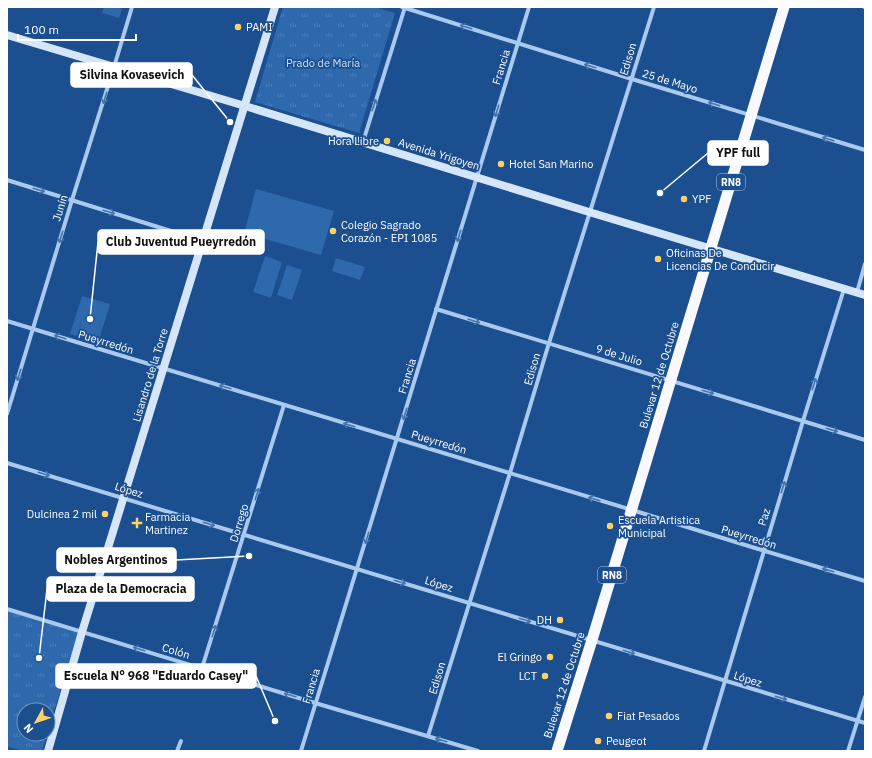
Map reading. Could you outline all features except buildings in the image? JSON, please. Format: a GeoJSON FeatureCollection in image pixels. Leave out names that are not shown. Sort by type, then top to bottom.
{"type":"FeatureCollection","features":[{"type":"Feature","properties":{"kind":"highway","name":"Bulevar 12 de Octubre"},"geometry":{"type":"LineString","coordinates":[[557,751],[632,510],[784,7]]}},
{"type":"Feature","properties":{"kind":"main road","name":"Lisandro de la Torre"},"geometry":{"type":"LineString","coordinates":[[48,751],[82,632],[275,7]]}},
{"type":"Feature","properties":{"kind":"main road","name":"Avenida Yrigoyen"},"geometry":{"type":"LineString","coordinates":[[7,35],[865,295]]}},
{"type":"Feature","properties":{"kind":"street","name":"Junín"},"geometry":{"type":"LineString","coordinates":[[7,414],[132,7]]}},
{"type":"Feature","properties":{"kind":"street","name":"25 de Mayo"},"geometry":{"type":"LineString","coordinates":[[404,7],[632,79],[865,150]]}},
{"type":"Feature","properties":{"kind":"street"},"geometry":{"type":"LineString","coordinates":[[363,142],[404,7]]}},
{"type":"Feature","properties":{"kind":"street","name":"Francia"},"geometry":{"type":"LineString","coordinates":[[301,751],[529,7]]}},
{"type":"Feature","properties":{"kind":"street","name":"Edison"},"geometry":{"type":"LineString","coordinates":[[428,736],[589,212],[654,7]]}},
{"type":"Feature","properties":{"kind":"street"},"geometry":{"type":"LineString","coordinates":[[7,180],[203,241]]}},
{"type":"Feature","properties":{"kind":"street"},"geometry":{"type":"LineString","coordinates":[[856,293],[865,264]]}},
{"type":"Feature","properties":{"kind":"street","name":"Paz"},"geometry":{"type":"LineString","coordinates":[[704,751],[763,551],[844,289]]}},
{"type":"Feature","properties":{"kind":"street","name":"9 de Julio"},"geometry":{"type":"LineString","coordinates":[[436,309],[865,440]]}},
{"type":"Feature","properties":{"kind":"street","name":"Pueyrredón"},"geometry":{"type":"LineString","coordinates":[[7,321],[865,581]]}},
{"type":"Feature","properties":{"kind":"street","name":"Dorrego"},"geometry":{"type":"LineString","coordinates":[[202,668],[284,405]]}},
{"type":"Feature","properties":{"kind":"street","name":"López"},"geometry":{"type":"LineString","coordinates":[[7,463],[865,723]]}},
{"type":"Feature","properties":{"kind":"street","name":"Colón"},"geometry":{"type":"LineString","coordinates":[[7,609],[478,751]]}},
{"type":"Feature","properties":{"kind":"street"},"geometry":{"type":"LineString","coordinates":[[848,751],[865,697]]}},
{"type":"Feature","properties":{"kind":"street"},"geometry":{"type":"LineString","coordinates":[[177,751],[180,741]]}},
{"type":"Feature","properties":{"kind":"green space"},"geometry":{"type":"Polygon","coordinates":[[[104,7],[116,7],[122,9],[119,18],[102,13],[104,7]]]}},
{"type":"Feature","properties":{"kind":"green space","name":"Prado de María"},"geometry":{"type":"Polygon","coordinates":[[[283,7],[375,7],[395,13],[359,133],[255,102],[283,7]]]}},
{"type":"Feature","properties":{"kind":"green space"},"geometry":{"type":"Polygon","coordinates":[[[256,189],[334,211],[321,255],[244,233],[256,189]]]}},
{"type":"Feature","properties":{"kind":"green space"},"geometry":{"type":"Polygon","coordinates":[[[265,256],[282,262],[271,298],[253,292],[265,256]]]}},
{"type":"Feature","properties":{"kind":"green space"},"geometry":{"type":"Polygon","coordinates":[[[336,258],[365,267],[360,280],[332,271],[336,258]]]}},
{"type":"Feature","properties":{"kind":"green space"},"geometry":{"type":"Polygon","coordinates":[[[287,265],[302,270],[292,300],[277,295],[287,265]]]}},
{"type":"Feature","properties":{"kind":"green space"},"geometry":{"type":"Polygon","coordinates":[[[82,296],[110,304],[98,343],[70,334],[82,296]]]}},
{"type":"Feature","properties":{"kind":"green space"},"geometry":{"type":"Polygon","coordinates":[[[7,611],[78,633],[56,704],[56,702],[16,702],[16,742],[45,742],[42,751],[23,751],[7,746],[7,611]]]}},
{"type":"Feature","properties":{"kind":"place","name":"PAMI"},"geometry":{"type":"Point","coordinates":[238,27]}},
{"type":"Feature","properties":{"kind":"place","name":"Silvina Kovasevich"},"geometry":{"type":"Point","coordinates":[230,122]}},
{"type":"Feature","properties":{"kind":"place","name":"Hora Libre"},"geometry":{"type":"Point","coordinates":[387,141]}},
{"type":"Feature","properties":{"kind":"place","name":"Hotel San Marino"},"geometry":{"type":"Point","coordinates":[501,164]}},
{"type":"Feature","properties":{"kind":"place","name":"YPF full"},"geometry":{"type":"Point","coordinates":[660,193]}},
{"type":"Feature","properties":{"kind":"place","name":"YPF"},"geometry":{"type":"Point","coordinates":[684,199]}},
{"type":"Feature","properties":{"kind":"place","name":"Colegio Sagrado Corazón - EPI 1085"},"geometry":{"type":"Point","coordinates":[333,231]}},
{"type":"Feature","properties":{"kind":"place","name":"Oficinas De Licencias De Conducir"},"geometry":{"type":"Point","coordinates":[658,259]}},
{"type":"Feature","properties":{"kind":"place","name":"Club Juventud Pueyrredón"},"geometry":{"type":"Point","coordinates":[90,319]}},
{"type":"Feature","properties":{"kind":"place","name":"Dulcinea 2 mil"},"geometry":{"type":"Point","coordinates":[105,514]}},
{"type":"Feature","properties":{"kind":"place","name":"Farmacia Martinez"},"geometry":{"type":"Point","coordinates":[137,523]}},
{"type":"Feature","properties":{"kind":"place","name":"Escuela Artistica Municipal"},"geometry":{"type":"Point","coordinates":[610,526]}},
{"type":"Feature","properties":{"kind":"place","name":"Nobles Argentinos"},"geometry":{"type":"Point","coordinates":[249,556]}},
{"type":"Feature","properties":{"kind":"place","name":"DH"},"geometry":{"type":"Point","coordinates":[560,620]}},
{"type":"Feature","properties":{"kind":"place","name":"El Gringo"},"geometry":{"type":"Point","coordinates":[550,657]}},
{"type":"Feature","properties":{"kind":"place","name":"Plaza de la Democracia"},"geometry":{"type":"Point","coordinates":[39,658]}},
{"type":"Feature","properties":{"kind":"place","name":"LCT"},"geometry":{"type":"Point","coordinates":[545,676]}},
{"type":"Feature","properties":{"kind":"place","name":"Fiat Pesados"},"geometry":{"type":"Point","coordinates":[609,716]}},
{"type":"Feature","properties":{"kind":"place","name":"Escuela N° 968 \"Eduardo Casey\""},"geometry":{"type":"Point","coordinates":[275,721]}},
{"type":"Feature","properties":{"kind":"place","name":"Peugeot"},"geometry":{"type":"Point","coordinates":[598,741]}}]}
